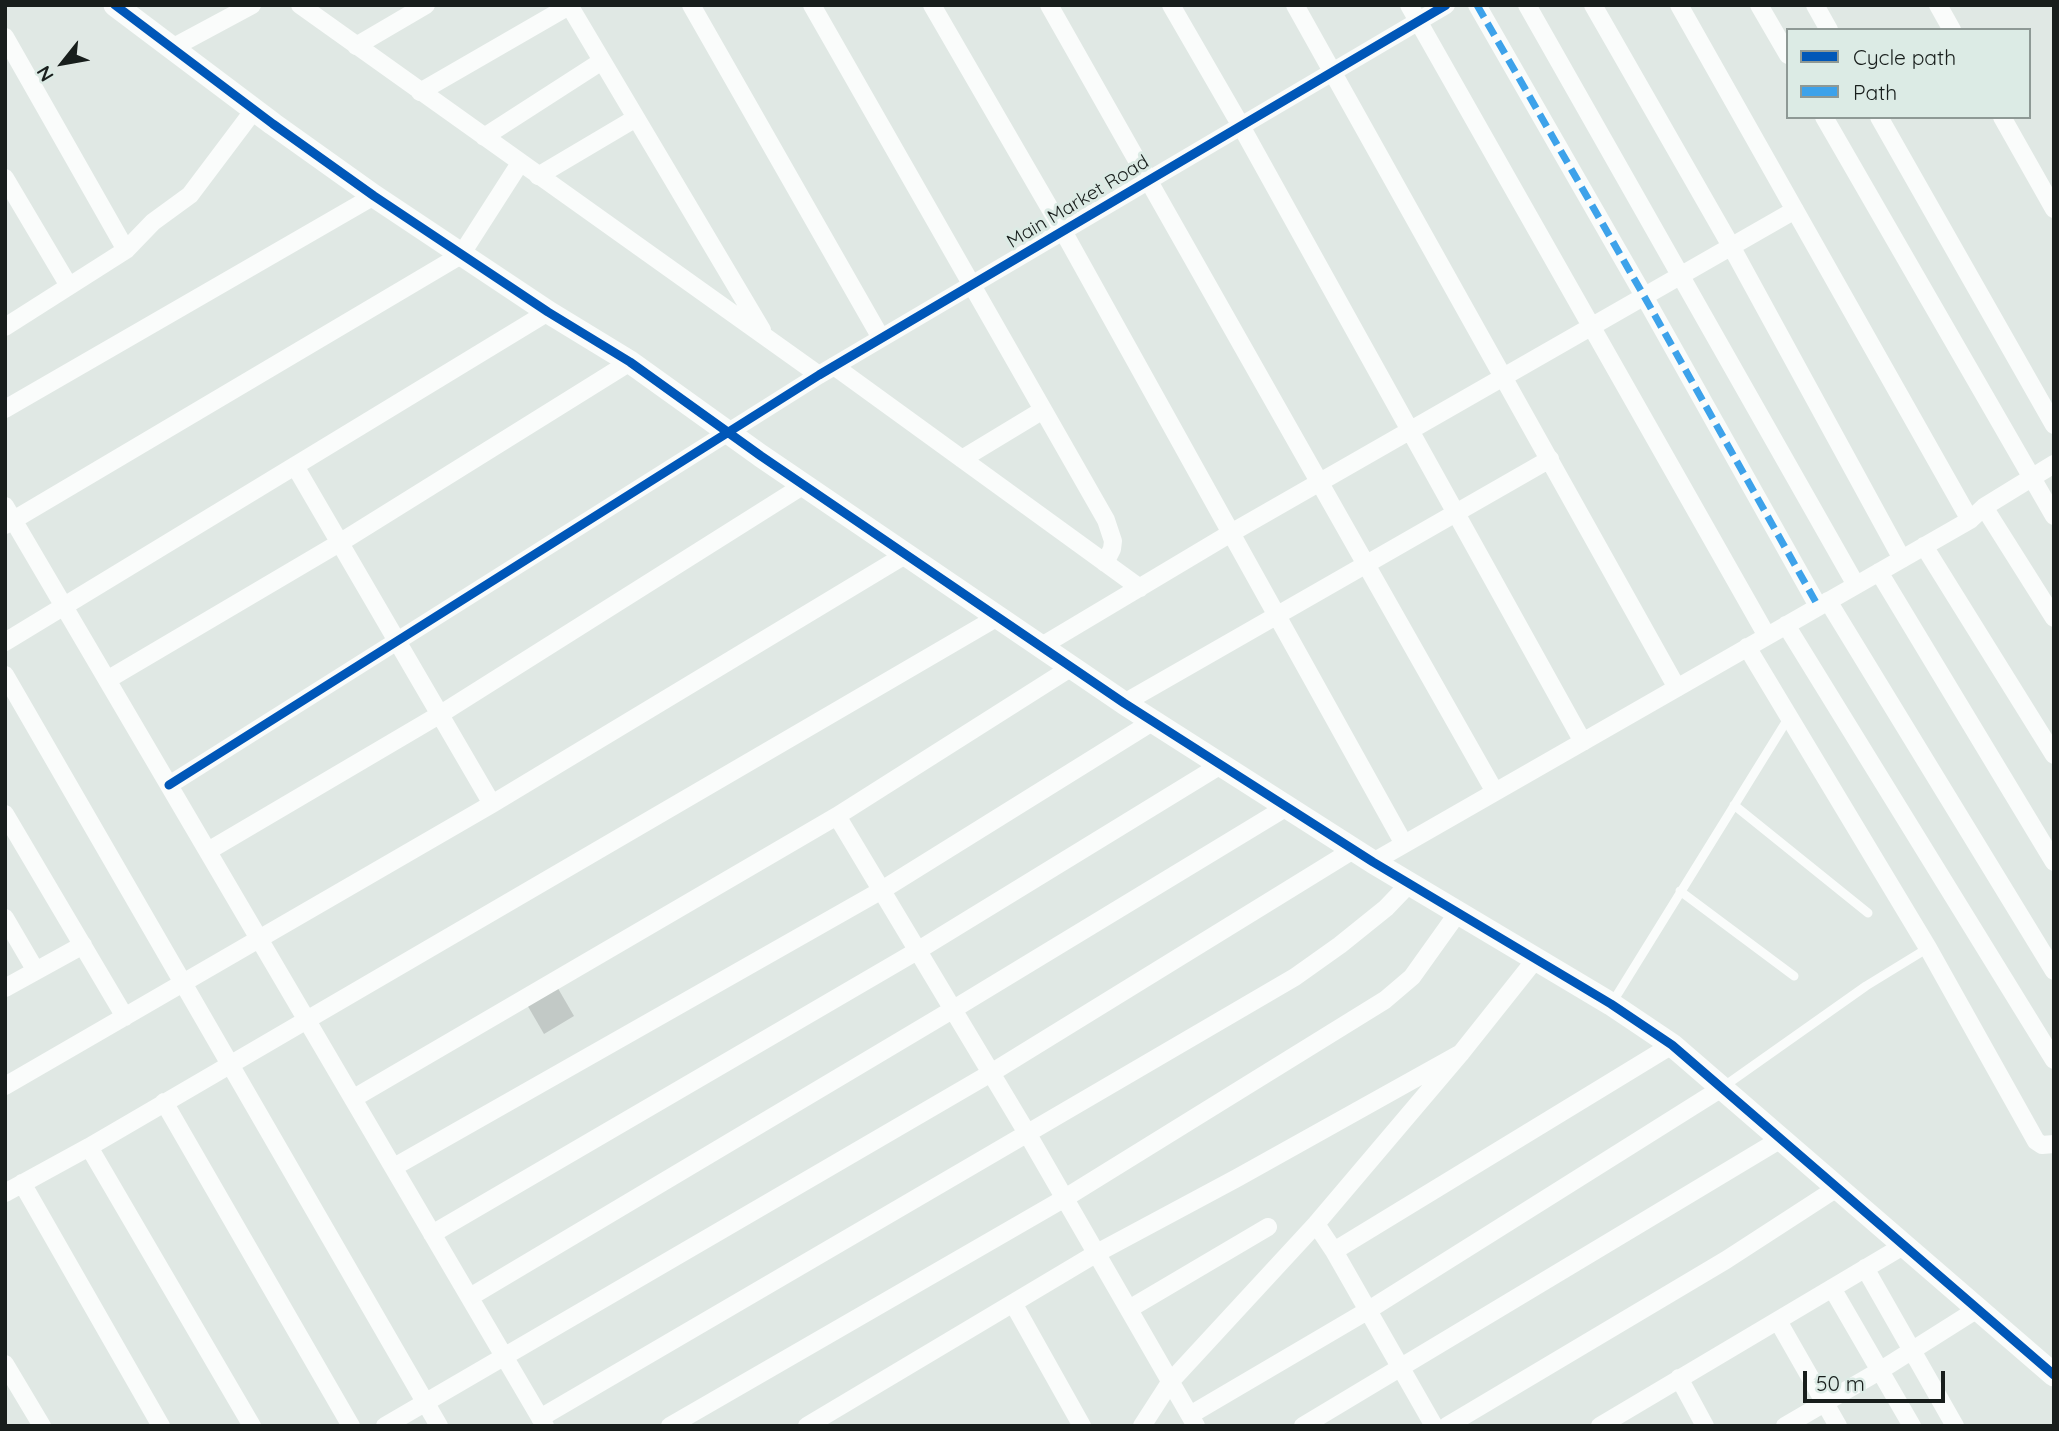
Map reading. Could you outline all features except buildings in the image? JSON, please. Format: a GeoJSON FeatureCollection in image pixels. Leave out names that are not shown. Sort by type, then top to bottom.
{"type":"FeatureCollection","features":[{"type":"Feature","properties":{"kind":"street"},"geometry":{"type":"LineString","coordinates":[[115,5],[374,196],[460,255],[630,362],[996,618],[1219,766],[1457,914],[1611,1004],[1672,1045],[1976,1310],[2052,1372]]}},
{"type":"Feature","properties":{"kind":"street"},"geometry":{"type":"LineString","coordinates":[[172,48],[251,5]]}},
{"type":"Feature","properties":{"kind":"street"},"geometry":{"type":"LineString","coordinates":[[300,5],[766,336],[827,371],[962,459],[1140,588]]}},
{"type":"Feature","properties":{"kind":"street"},"geometry":{"type":"LineString","coordinates":[[356,47],[426,5]]}},
{"type":"Feature","properties":{"kind":"street"},"geometry":{"type":"LineString","coordinates":[[421,92],[569,5],[766,336]]}},
{"type":"Feature","properties":{"kind":"street"},"geometry":{"type":"LineString","coordinates":[[691,5],[881,338]]}},
{"type":"Feature","properties":{"kind":"street"},"geometry":{"type":"LineString","coordinates":[[812,5],[1112,533],[1112,549],[1105,563]]}},
{"type":"Feature","properties":{"kind":"street"},"geometry":{"type":"LineString","coordinates":[[932,5],[1063,231],[1404,844]]}},
{"type":"Feature","properties":{"kind":"street"},"geometry":{"type":"LineString","coordinates":[[1049,5],[1495,792]]}},
{"type":"Feature","properties":{"kind":"street"},"geometry":{"type":"LineString","coordinates":[[1171,5],[1583,742]]}},
{"type":"Feature","properties":{"kind":"street"},"geometry":{"type":"LineString","coordinates":[[1295,5],[1677,688]]}},
{"type":"Feature","properties":{"kind":"street"},"geometry":{"type":"LineString","coordinates":[[1409,5],[1767,636]]}},
{"type":"Feature","properties":{"kind":"street","name":"Main Market Road"},"geometry":{"type":"LineString","coordinates":[[169,785],[881,338],[1446,5]]}},
{"type":"Feature","properties":{"kind":"street"},"geometry":{"type":"LineString","coordinates":[[1477,5],[1823,603],[2054,971]]}},
{"type":"Feature","properties":{"kind":"street"},"geometry":{"type":"LineString","coordinates":[[1527,5],[1856,585]]}},
{"type":"Feature","properties":{"kind":"street"},"geometry":{"type":"LineString","coordinates":[[1593,5],[1731,246],[1902,559]]}},
{"type":"Feature","properties":{"kind":"street"},"geometry":{"type":"LineString","coordinates":[[1679,5],[1970,520]]}},
{"type":"Feature","properties":{"kind":"street"},"geometry":{"type":"LineString","coordinates":[[1759,5],[1786,52]]}},
{"type":"Feature","properties":{"kind":"street"},"geometry":{"type":"LineString","coordinates":[[1815,5],[1828,28]]}},
{"type":"Feature","properties":{"kind":"street"},"geometry":{"type":"LineString","coordinates":[[1938,5],[1951,28]]}},
{"type":"Feature","properties":{"kind":"street"},"geometry":{"type":"LineString","coordinates":[[5,37],[126,250]]}},
{"type":"Feature","properties":{"kind":"street"},"geometry":{"type":"LineString","coordinates":[[484,137],[602,61]]}},
{"type":"Feature","properties":{"kind":"street"},"geometry":{"type":"LineString","coordinates":[[7,320],[69,286],[126,250],[153,222],[190,195],[254,110]]}},
{"type":"Feature","properties":{"kind":"street"},"geometry":{"type":"LineString","coordinates":[[538,176],[636,118]]}},
{"type":"Feature","properties":{"kind":"street"},"geometry":{"type":"LineString","coordinates":[[1825,119],[2054,516]]}},
{"type":"Feature","properties":{"kind":"street"},"geometry":{"type":"LineString","coordinates":[[1880,119],[2054,425]]}},
{"type":"Feature","properties":{"kind":"street"},"geometry":{"type":"LineString","coordinates":[[2003,119],[2054,208]]}},
{"type":"Feature","properties":{"kind":"street"},"geometry":{"type":"LineString","coordinates":[[520,163],[460,255],[8,517],[64,606],[543,1422],[1027,1133],[1295,977],[1386,908],[1409,884]]}},
{"type":"Feature","properties":{"kind":"street"},"geometry":{"type":"LineString","coordinates":[[5,178],[69,286]]}},
{"type":"Feature","properties":{"kind":"street"},"geometry":{"type":"LineString","coordinates":[[5,409],[374,196]]}},
{"type":"Feature","properties":{"kind":"street"},"geometry":{"type":"LineString","coordinates":[[1040,647],[1231,533],[1795,210]]}},
{"type":"Feature","properties":{"kind":"street"},"geometry":{"type":"LineString","coordinates":[[5,642],[548,312]]}},
{"type":"Feature","properties":{"kind":"street"},"geometry":{"type":"LineString","coordinates":[[107,680],[341,542],[630,362]]}},
{"type":"Feature","properties":{"kind":"street"},"geometry":{"type":"LineString","coordinates":[[962,459],[1043,410]]}},
{"type":"Feature","properties":{"kind":"street"},"geometry":{"type":"LineString","coordinates":[[1124,703],[1550,459]]}},
{"type":"Feature","properties":{"kind":"street"},"geometry":{"type":"LineString","coordinates":[[385,1426],[1363,856],[1404,844],[1970,520],[1984,507],[2054,464]]}},
{"type":"Feature","properties":{"kind":"street"},"geometry":{"type":"LineString","coordinates":[[295,466],[492,804]]}},
{"type":"Feature","properties":{"kind":"street"},"geometry":{"type":"LineString","coordinates":[[208,851],[439,715],[804,485]]}},
{"type":"Feature","properties":{"kind":"street"},"geometry":{"type":"LineString","coordinates":[[1984,507],[2054,618]]}},
{"type":"Feature","properties":{"kind":"street"},"geometry":{"type":"LineString","coordinates":[[1924,546],[2054,755]]}},
{"type":"Feature","properties":{"kind":"street"},"geometry":{"type":"LineString","coordinates":[[5,1086],[492,804],[905,555]]}},
{"type":"Feature","properties":{"kind":"street"},"geometry":{"type":"LineString","coordinates":[[1879,572],[2054,862]]}},
{"type":"Feature","properties":{"kind":"street"},"geometry":{"type":"LineString","coordinates":[[5,1193],[89,1147],[996,618]]}},
{"type":"Feature","properties":{"kind":"street"},"geometry":{"type":"LineString","coordinates":[[1786,625],[2054,1060]]}},
{"type":"Feature","properties":{"kind":"street"},"geometry":{"type":"LineString","coordinates":[[1747,648],[1928,948],[2036,1141],[2042,1145],[2054,1144]]}},
{"type":"Feature","properties":{"kind":"street"},"geometry":{"type":"LineString","coordinates":[[354,1098],[837,816],[1072,667]]}},
{"type":"Feature","properties":{"kind":"street"},"geometry":{"type":"LineString","coordinates":[[5,674],[439,1426]]}},
{"type":"Feature","properties":{"kind":"street"},"geometry":{"type":"LineString","coordinates":[[394,1167],[881,890],[1152,722]]}},
{"type":"Feature","properties":{"kind":"street"},"geometry":{"type":"LineString","coordinates":[[432,1234],[917,951],[1219,766]]}},
{"type":"Feature","properties":{"kind":"street"},"geometry":{"type":"LineString","coordinates":[[470,1297],[1286,808]]}},
{"type":"Feature","properties":{"kind":"street"},"geometry":{"type":"LineString","coordinates":[[5,814],[125,1017]]}},
{"type":"Feature","properties":{"kind":"street"},"geometry":{"type":"LineString","coordinates":[[837,816],[1027,1133],[1193,1420],[1722,1088]]}},
{"type":"Feature","properties":{"kind":"street"},"geometry":{"type":"LineString","coordinates":[[670,1426],[1065,1198],[1385,1000],[1412,977],[1457,914]]}},
{"type":"Feature","properties":{"kind":"street"},"geometry":{"type":"LineString","coordinates":[[5,918],[36,971]]}},
{"type":"Feature","properties":{"kind":"street"},"geometry":{"type":"LineString","coordinates":[[5,988],[83,946]]}},
{"type":"Feature","properties":{"kind":"street"},"geometry":{"type":"LineString","coordinates":[[1142,1426],[1171,1381],[1316,1224],[1461,1053],[1535,960]]}},
{"type":"Feature","properties":{"kind":"street"},"geometry":{"type":"LineString","coordinates":[[1334,1251],[1672,1045]]}},
{"type":"Feature","properties":{"kind":"street"},"geometry":{"type":"LineString","coordinates":[[807,1426],[1097,1252],[1237,1178],[1461,1053]]}},
{"type":"Feature","properties":{"kind":"street"},"geometry":{"type":"LineString","coordinates":[[164,1102],[351,1426]]}},
{"type":"Feature","properties":{"kind":"street"},"geometry":{"type":"LineString","coordinates":[[1303,1426],[1781,1139]]}},
{"type":"Feature","properties":{"kind":"street"},"geometry":{"type":"LineString","coordinates":[[89,1147],[252,1426]]}},
{"type":"Feature","properties":{"kind":"street"},"geometry":{"type":"LineString","coordinates":[[22,1183],[161,1426]]}},
{"type":"Feature","properties":{"kind":"street"},"geometry":{"type":"LineString","coordinates":[[1447,1426],[1726,1260],[1837,1188]]}},
{"type":"Feature","properties":{"kind":"street"},"geometry":{"type":"LineString","coordinates":[[1316,1224],[1434,1426]]}},
{"type":"Feature","properties":{"kind":"street"},"geometry":{"type":"LineString","coordinates":[[1129,1309],[1268,1227]]}},
{"type":"Feature","properties":{"kind":"street"},"geometry":{"type":"LineString","coordinates":[[1600,1426],[1903,1246]]}},
{"type":"Feature","properties":{"kind":"street"},"geometry":{"type":"LineString","coordinates":[[1865,1268],[1955,1426]]}},
{"type":"Feature","properties":{"kind":"street"},"geometry":{"type":"LineString","coordinates":[[1832,1287],[1912,1426]]}},
{"type":"Feature","properties":{"kind":"street"},"geometry":{"type":"LineString","coordinates":[[1013,1303],[1082,1426]]}},
{"type":"Feature","properties":{"kind":"street"},"geometry":{"type":"LineString","coordinates":[[1785,1426],[1976,1310]]}},
{"type":"Feature","properties":{"kind":"street"},"geometry":{"type":"LineString","coordinates":[[1778,1321],[1838,1426]]}},
{"type":"Feature","properties":{"kind":"street"},"geometry":{"type":"LineString","coordinates":[[5,1364],[42,1426]]}},
{"type":"Feature","properties":{"kind":"street"},"geometry":{"type":"LineString","coordinates":[[1679,1378],[1705,1426]]}},
{"type":"Feature","properties":{"kind":"lane"},"geometry":{"type":"LineString","coordinates":[[1611,1004],[1790,716]]}},
{"type":"Feature","properties":{"kind":"lane"},"geometry":{"type":"LineString","coordinates":[[1734,805],[1868,913]]}},
{"type":"Feature","properties":{"kind":"lane"},"geometry":{"type":"LineString","coordinates":[[1680,891],[1794,976]]}},
{"type":"Feature","properties":{"kind":"lane"},"geometry":{"type":"LineString","coordinates":[[1722,1088],[1845,1000],[1928,948]]}},
{"type":"Feature","properties":{"kind":"marked path"},"geometry":{"type":"LineString","coordinates":[[1477,5],[1818,606]]}},
{"type":"Feature","properties":{"kind":"cycle path"},"geometry":{"type":"LineString","coordinates":[[115,5],[374,196],[548,312],[630,362],[761,456],[1124,703],[1373,862],[1611,1004],[1672,1045],[2054,1375]]}},
{"type":"Feature","properties":{"kind":"cycle path"},"geometry":{"type":"LineString","coordinates":[[169,785],[819,375],[1446,5]]}}]}
